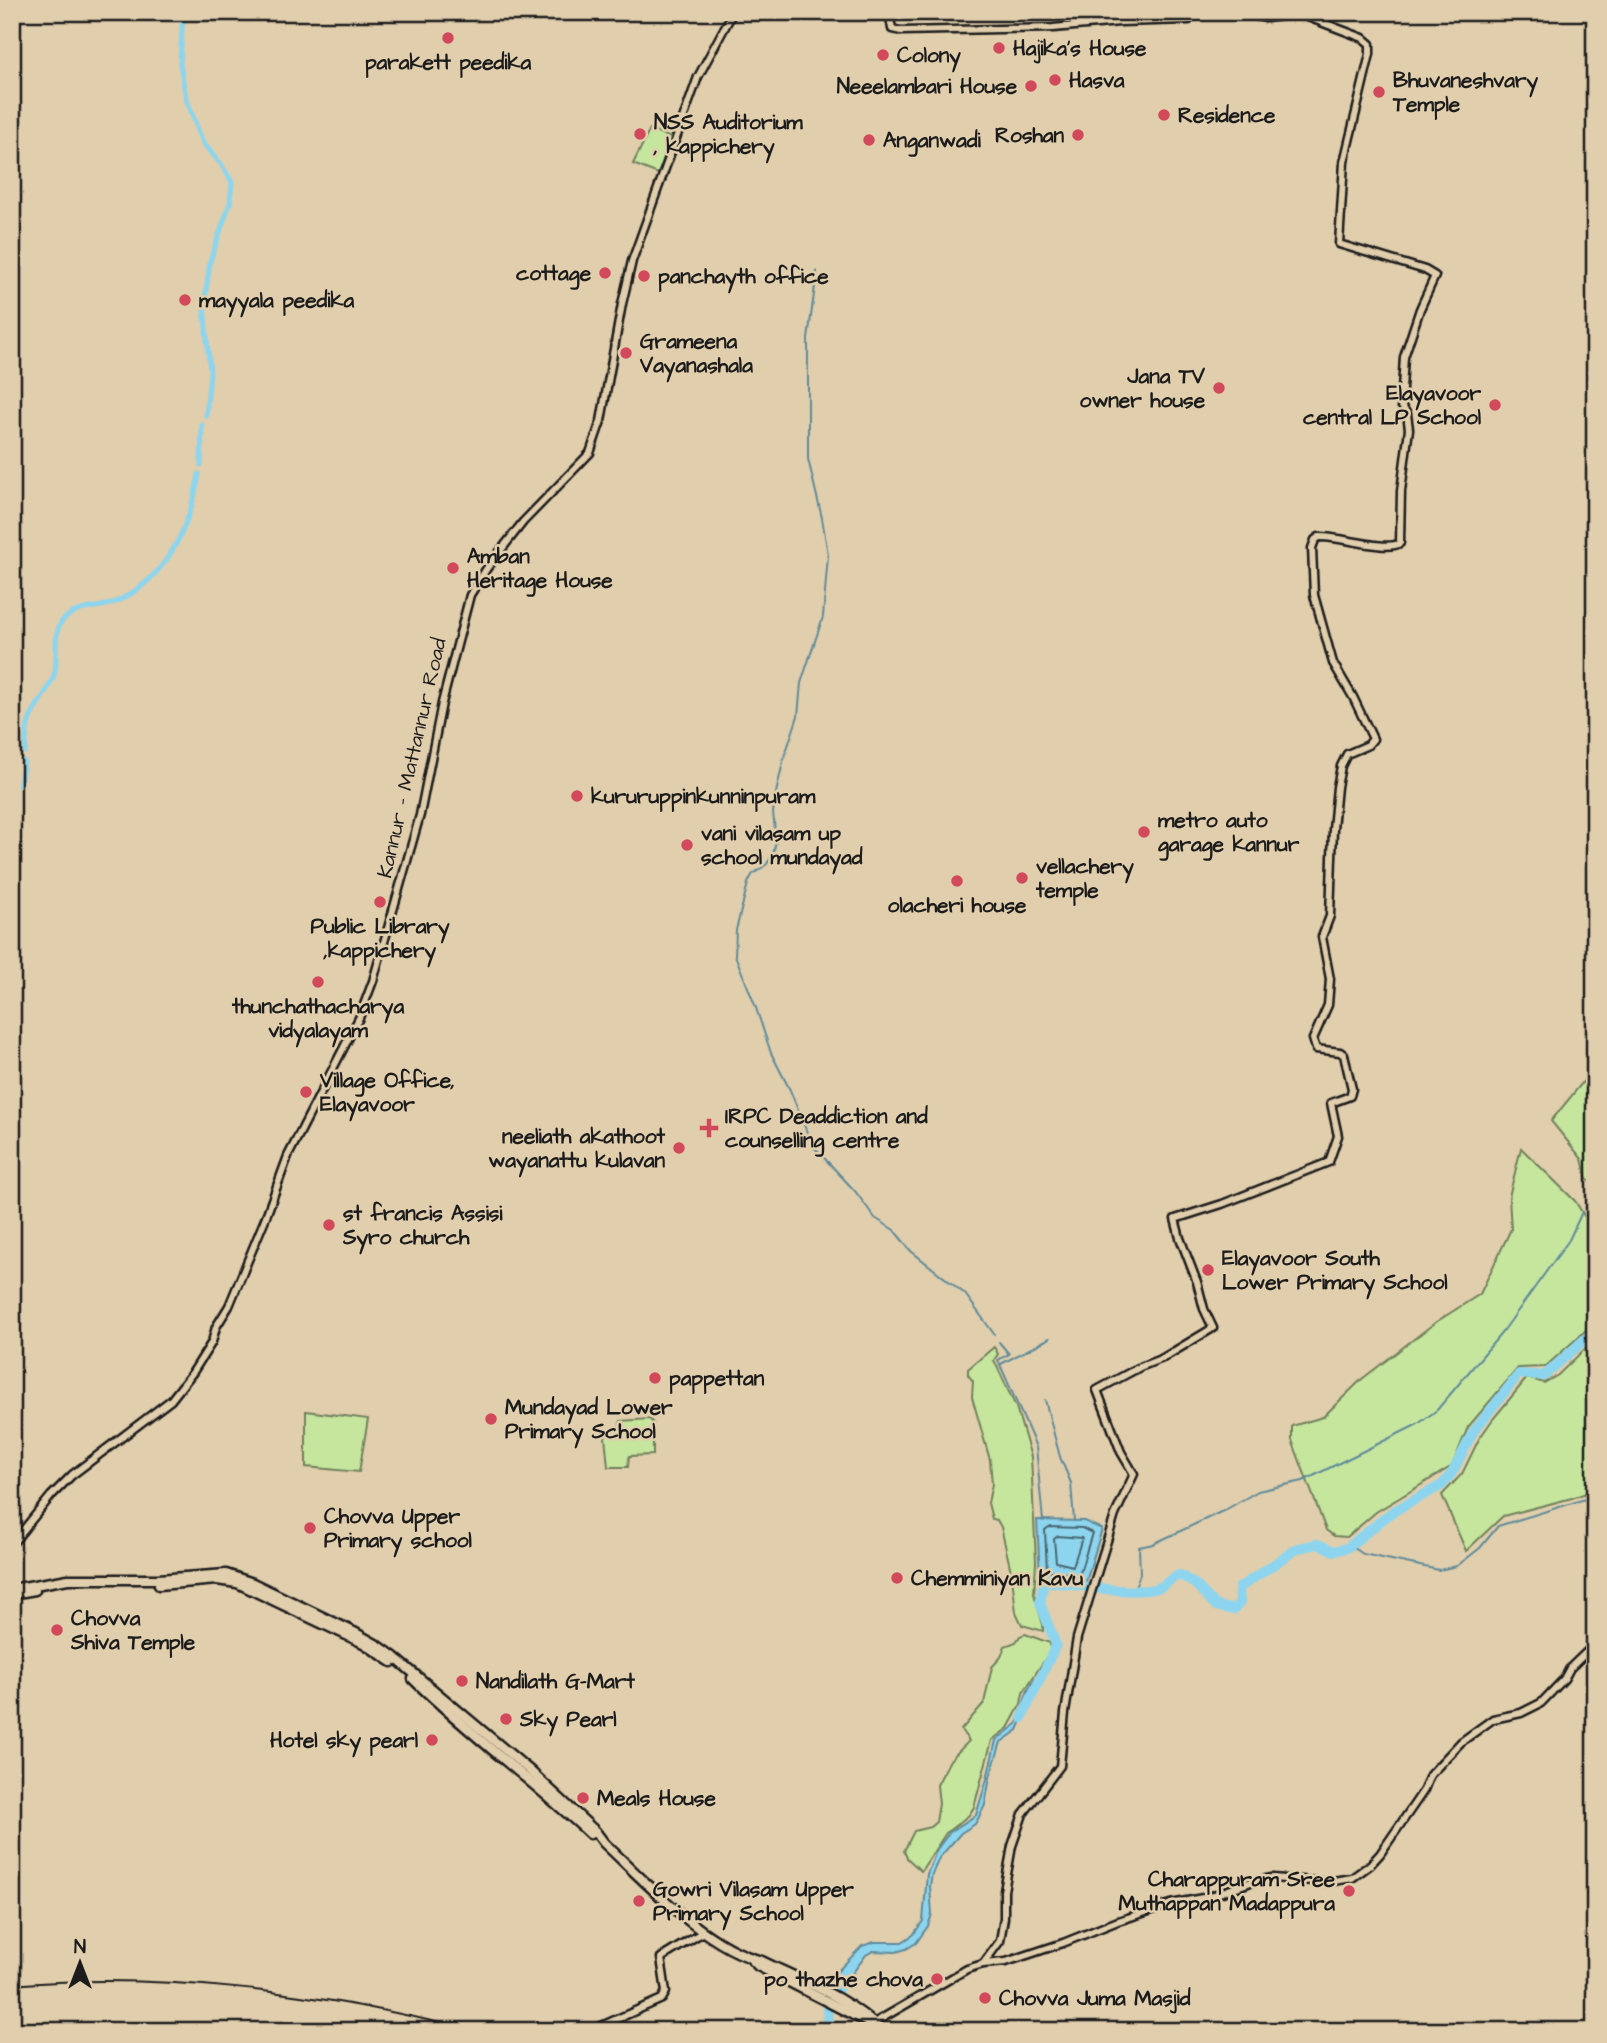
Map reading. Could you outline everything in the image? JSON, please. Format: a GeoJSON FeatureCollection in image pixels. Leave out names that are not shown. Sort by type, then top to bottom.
{"type":"FeatureCollection","features":[{"type":"Feature","properties":{"kind":"highway"},"geometry":{"type":"LineString","coordinates":[[16,1591],[80,1579],[174,1581],[210,1575],[234,1576],[379,1646],[529,1770],[565,1807],[595,1831],[599,1838],[703,1932],[750,1958],[762,1961],[874,2023],[881,2031]]}},
{"type":"Feature","properties":{"kind":"main road","name":"Kannur - Mattannur Road"},"geometry":{"type":"LineString","coordinates":[[12,1544],[72,1475],[171,1400],[212,1342],[216,1327],[233,1295],[265,1219],[288,1156],[359,1018],[373,981],[420,815],[442,703],[470,595],[487,568],[523,522],[590,453],[601,421],[632,261],[698,77],[733,12]]}},
{"type":"Feature","properties":{"kind":"main road"},"geometry":{"type":"LineString","coordinates":[[889,12],[892,29],[901,31],[1053,28],[1189,20],[1194,12]]}},
{"type":"Feature","properties":{"kind":"main road"},"geometry":{"type":"LineString","coordinates":[[983,1964],[1000,1941],[1004,1918],[1004,1891],[1012,1846],[1023,1814],[1060,1766],[1076,1644],[1121,1500],[1132,1480],[1133,1474],[1117,1443],[1097,1391],[1140,1367],[1163,1358],[1213,1328],[1204,1309],[1175,1219],[1222,1205],[1329,1162],[1338,1136],[1331,1103],[1352,1093],[1344,1055],[1316,1049],[1313,1039],[1328,1005],[1329,979],[1322,937],[1331,916],[1333,829],[1341,766],[1347,754],[1368,745],[1373,739],[1333,663],[1314,595],[1312,548],[1319,537],[1338,537],[1394,547],[1400,543],[1401,491],[1409,429],[1407,414],[1401,405],[1404,357],[1420,309],[1435,280],[1434,276],[1425,270],[1339,244],[1344,162],[1370,54],[1370,44],[1363,38],[1305,15],[1266,18],[1236,12]]}},
{"type":"Feature","properties":{"kind":"main road"},"geometry":{"type":"LineString","coordinates":[[874,2023],[967,1969],[1006,1962],[1171,1904],[1208,1897],[1251,1882],[1272,1878],[1327,1882],[1352,1878],[1380,1854],[1424,1790],[1430,1774],[1461,1742],[1493,1719],[1521,1713],[1541,1703],[1564,1679],[1570,1668],[1595,1644]]}},
{"type":"Feature","properties":{"kind":"main road"},"geometry":{"type":"LineString","coordinates":[[590,2031],[662,1999],[666,1992],[662,1958],[703,1932]]}},
{"type":"Feature","properties":{"kind":"green space"},"geometry":{"type":"Polygon","coordinates":[[[650,129],[671,138],[658,174],[633,164],[650,129]]]}},
{"type":"Feature","properties":{"kind":"green space"},"geometry":{"type":"Polygon","coordinates":[[[1595,1067],[1595,1186],[1587,1179],[1582,1159],[1551,1121],[1595,1067]]]}},
{"type":"Feature","properties":{"kind":"green space"},"geometry":{"type":"Polygon","coordinates":[[[1521,1148],[1575,1201],[1595,1233],[1595,1322],[1545,1367],[1518,1368],[1468,1427],[1452,1466],[1376,1512],[1347,1537],[1334,1536],[1326,1530],[1292,1440],[1292,1426],[1323,1417],[1362,1379],[1436,1322],[1480,1294],[1511,1229],[1509,1197],[1521,1148]]]}},
{"type":"Feature","properties":{"kind":"green space"},"geometry":{"type":"Polygon","coordinates":[[[1595,1339],[1595,1490],[1503,1516],[1466,1551],[1442,1495],[1462,1474],[1479,1439],[1527,1378],[1544,1383],[1558,1375],[1595,1339]]]}},
{"type":"Feature","properties":{"kind":"green space"},"geometry":{"type":"Polygon","coordinates":[[[994,1347],[998,1354],[994,1360],[1016,1407],[1031,1457],[1036,1562],[1034,1594],[1043,1631],[1022,1625],[1016,1612],[1012,1576],[1001,1527],[997,1520],[992,1519],[988,1503],[992,1484],[990,1460],[972,1397],[973,1381],[968,1375],[968,1369],[994,1347]]]}},
{"type":"Feature","properties":{"kind":"green space"},"geometry":{"type":"Polygon","coordinates":[[[306,1411],[368,1419],[359,1472],[306,1467],[306,1411]]]}},
{"type":"Feature","properties":{"kind":"green space"},"geometry":{"type":"Polygon","coordinates":[[[650,1419],[653,1424],[653,1455],[629,1456],[628,1467],[608,1467],[605,1436],[610,1431],[619,1429],[621,1421],[650,1419]]]}},
{"type":"Feature","properties":{"kind":"green space"},"geometry":{"type":"Polygon","coordinates":[[[1025,1634],[1050,1643],[1051,1650],[1023,1693],[1021,1704],[1008,1728],[992,1740],[974,1807],[969,1815],[946,1833],[921,1871],[907,1858],[904,1851],[914,1831],[930,1827],[936,1822],[939,1804],[937,1785],[950,1760],[969,1741],[961,1730],[984,1703],[992,1667],[1001,1657],[1005,1646],[1016,1642],[1025,1634]]]}},
{"type":"Feature","properties":{"kind":"water"},"geometry":{"type":"Polygon","coordinates":[[[1037,1520],[1084,1521],[1102,1529],[1085,1585],[1040,1577],[1037,1520]]]}},
{"type":"Feature","properties":{"kind":"water"},"geometry":{"type":"Polygon","coordinates":[[[1035,1679],[1043,1680],[1037,1687],[1018,1730],[1001,1742],[985,1805],[979,1817],[939,1858],[932,1874],[932,1914],[928,1926],[916,1943],[906,1949],[896,1952],[873,1951],[866,1955],[840,1990],[830,1979],[862,1946],[874,1942],[902,1942],[913,1935],[923,1921],[927,1874],[937,1849],[950,1832],[976,1815],[996,1740],[1017,1724],[1028,1690],[1035,1679]]]}},
{"type":"Feature","properties":{"kind":"waterway"},"geometry":{"type":"LineString","coordinates":[[183,12],[180,64],[186,98],[203,143],[232,182],[230,203],[210,261],[204,307],[210,372],[206,416]]}},
{"type":"Feature","properties":{"kind":"waterway"},"geometry":{"type":"LineString","coordinates":[[817,271],[808,339],[808,459],[828,555],[823,617],[801,683],[798,716],[775,797],[773,813],[776,841],[773,854],[767,864],[752,875],[748,883],[736,930],[735,955],[771,1053],[790,1090],[812,1145],[855,1191],[875,1218],[894,1230],[911,1251],[965,1294],[994,1334]]}},
{"type":"Feature","properties":{"kind":"waterway"},"geometry":{"type":"LineString","coordinates":[[201,465],[202,425]]}},
{"type":"Feature","properties":{"kind":"waterway"},"geometry":{"type":"LineString","coordinates":[[25,752],[30,718],[55,672],[56,638],[63,620],[74,612],[113,603],[148,581],[161,566],[182,532],[199,474]]}},
{"type":"Feature","properties":{"kind":"waterway"},"geometry":{"type":"LineString","coordinates":[[12,789],[20,783],[24,761]]}},
{"type":"Feature","properties":{"kind":"waterway"},"geometry":{"type":"LineString","coordinates":[[1590,1192],[1595,1179]]}},
{"type":"Feature","properties":{"kind":"waterway"},"geometry":{"type":"LineString","coordinates":[[1134,1590],[1140,1574],[1139,1547],[1153,1544],[1258,1491],[1303,1481],[1418,1424],[1437,1410],[1504,1330],[1569,1240],[1582,1212]]}},
{"type":"Feature","properties":{"kind":"waterway"},"geometry":{"type":"LineString","coordinates":[[1022,1718],[1056,1645],[1040,1603],[1044,1581],[1132,1591],[1158,1588],[1180,1575],[1195,1584],[1216,1606],[1234,1610],[1240,1602],[1239,1588],[1298,1548],[1318,1544],[1334,1551],[1347,1548],[1392,1512],[1442,1485],[1452,1473],[1473,1432],[1519,1374],[1544,1376],[1595,1330]]}},
{"type":"Feature","properties":{"kind":"waterway"},"geometry":{"type":"LineString","coordinates":[[1001,1364],[1050,1338]]}},
{"type":"Feature","properties":{"kind":"waterway"},"geometry":{"type":"LineString","coordinates":[[999,1342],[1009,1354],[998,1360],[1036,1447],[1043,1521]]}},
{"type":"Feature","properties":{"kind":"waterway"},"geometry":{"type":"LineString","coordinates":[[1045,1400],[1060,1457],[1071,1483],[1074,1521]]}},
{"type":"Feature","properties":{"kind":"waterway"},"geometry":{"type":"LineString","coordinates":[[1350,1545],[1363,1554],[1439,1570],[1457,1566],[1480,1548],[1498,1526],[1595,1496]]}},
{"type":"Feature","properties":{"kind":"waterway"},"geometry":{"type":"LineString","coordinates":[[828,2031],[827,2008],[845,1977]]}},
{"type":"Feature","properties":{"kind":"railway"},"geometry":{"type":"LineString","coordinates":[[12,1985],[127,1981],[244,1989],[360,2006],[472,2031]]}},
{"type":"Feature","properties":{"kind":"place","name":"parakett peedika"},"geometry":{"type":"Point","coordinates":[448,38]}},
{"type":"Feature","properties":{"kind":"place","name":"Hajika's House"},"geometry":{"type":"Point","coordinates":[999,48]}},
{"type":"Feature","properties":{"kind":"place","name":"Colony"},"geometry":{"type":"Point","coordinates":[883,55]}},
{"type":"Feature","properties":{"kind":"place","name":"Hasva"},"geometry":{"type":"Point","coordinates":[1055,80]}},
{"type":"Feature","properties":{"kind":"place","name":"Neeelambari House"},"geometry":{"type":"Point","coordinates":[1031,86]}},
{"type":"Feature","properties":{"kind":"place","name":"Bhuvaneshvary Temple"},"geometry":{"type":"Point","coordinates":[1379,92]}},
{"type":"Feature","properties":{"kind":"place","name":"Residence"},"geometry":{"type":"Point","coordinates":[1164,115]}},
{"type":"Feature","properties":{"kind":"place","name":"NSS Auditorium , kappichery"},"geometry":{"type":"Point","coordinates":[640,134]}},
{"type":"Feature","properties":{"kind":"place","name":"Roshan"},"geometry":{"type":"Point","coordinates":[1078,135]}},
{"type":"Feature","properties":{"kind":"place","name":"Anganwadi"},"geometry":{"type":"Point","coordinates":[869,140]}},
{"type":"Feature","properties":{"kind":"place","name":"cottage"},"geometry":{"type":"Point","coordinates":[605,273]}},
{"type":"Feature","properties":{"kind":"place","name":"panchayth office"},"geometry":{"type":"Point","coordinates":[644,276]}},
{"type":"Feature","properties":{"kind":"place","name":"mayyala peedika"},"geometry":{"type":"Point","coordinates":[185,300]}},
{"type":"Feature","properties":{"kind":"place","name":"Grameena Vayanashala"},"geometry":{"type":"Point","coordinates":[626,353]}},
{"type":"Feature","properties":{"kind":"place","name":"Jana TV owner house"},"geometry":{"type":"Point","coordinates":[1219,388]}},
{"type":"Feature","properties":{"kind":"place","name":"Elayavoor central LP School"},"geometry":{"type":"Point","coordinates":[1495,405]}},
{"type":"Feature","properties":{"kind":"place","name":"Amban Heritage House"},"geometry":{"type":"Point","coordinates":[453,568]}},
{"type":"Feature","properties":{"kind":"place","name":"kururuppinkunninpuram"},"geometry":{"type":"Point","coordinates":[577,796]}},
{"type":"Feature","properties":{"kind":"place","name":"metro auto garage kannur"},"geometry":{"type":"Point","coordinates":[1144,832]}},
{"type":"Feature","properties":{"kind":"place","name":"vani vilasam up school mundayad"},"geometry":{"type":"Point","coordinates":[687,845]}},
{"type":"Feature","properties":{"kind":"place","name":"vellachery temple"},"geometry":{"type":"Point","coordinates":[1022,878]}},
{"type":"Feature","properties":{"kind":"place","name":"olacheri house"},"geometry":{"type":"Point","coordinates":[957,881]}},
{"type":"Feature","properties":{"kind":"place","name":"Public Library ,kappichery"},"geometry":{"type":"Point","coordinates":[380,902]}},
{"type":"Feature","properties":{"kind":"place","name":"thunchathacharya vidyalayam"},"geometry":{"type":"Point","coordinates":[318,982]}},
{"type":"Feature","properties":{"kind":"place","name":"Village Office, Elayavoor"},"geometry":{"type":"Point","coordinates":[306,1092]}},
{"type":"Feature","properties":{"kind":"place","name":"IRPC Deaddiction and counselling centre"},"geometry":{"type":"Point","coordinates":[709,1128]}},
{"type":"Feature","properties":{"kind":"place","name":"neeliath akathoot wayanattu kulavan"},"geometry":{"type":"Point","coordinates":[679,1148]}},
{"type":"Feature","properties":{"kind":"place","name":"st francis Assisi Syro church"},"geometry":{"type":"Point","coordinates":[329,1225]}},
{"type":"Feature","properties":{"kind":"place","name":"Elayavoor South Lower Primary School"},"geometry":{"type":"Point","coordinates":[1208,1270]}},
{"type":"Feature","properties":{"kind":"place","name":"pappettan"},"geometry":{"type":"Point","coordinates":[655,1378]}},
{"type":"Feature","properties":{"kind":"place","name":"Mundayad Lower Primary School"},"geometry":{"type":"Point","coordinates":[491,1419]}},
{"type":"Feature","properties":{"kind":"place","name":"Chovva Upper Primary school"},"geometry":{"type":"Point","coordinates":[310,1528]}},
{"type":"Feature","properties":{"kind":"place","name":"Chemminiyan Kavu"},"geometry":{"type":"Point","coordinates":[897,1578]}},
{"type":"Feature","properties":{"kind":"place","name":"Chovva Shiva Temple"},"geometry":{"type":"Point","coordinates":[57,1630]}},
{"type":"Feature","properties":{"kind":"place","name":"Nandilath G-Mart"},"geometry":{"type":"Point","coordinates":[462,1681]}},
{"type":"Feature","properties":{"kind":"place","name":"Sky Pearl"},"geometry":{"type":"Point","coordinates":[506,1719]}},
{"type":"Feature","properties":{"kind":"place","name":"Hotel sky pearl"},"geometry":{"type":"Point","coordinates":[432,1740]}},
{"type":"Feature","properties":{"kind":"place","name":"Meals House"},"geometry":{"type":"Point","coordinates":[583,1798]}},
{"type":"Feature","properties":{"kind":"place","name":"Charappuram Sree Muthappan Madappura"},"geometry":{"type":"Point","coordinates":[1349,1891]}},
{"type":"Feature","properties":{"kind":"place","name":"Gowri Vilasam Upper Primary School"},"geometry":{"type":"Point","coordinates":[639,1901]}},
{"type":"Feature","properties":{"kind":"place","name":"po thazhe chova"},"geometry":{"type":"Point","coordinates":[937,1979]}},
{"type":"Feature","properties":{"kind":"place","name":"Chovva Juma Masjid"},"geometry":{"type":"Point","coordinates":[985,1998]}}]}
